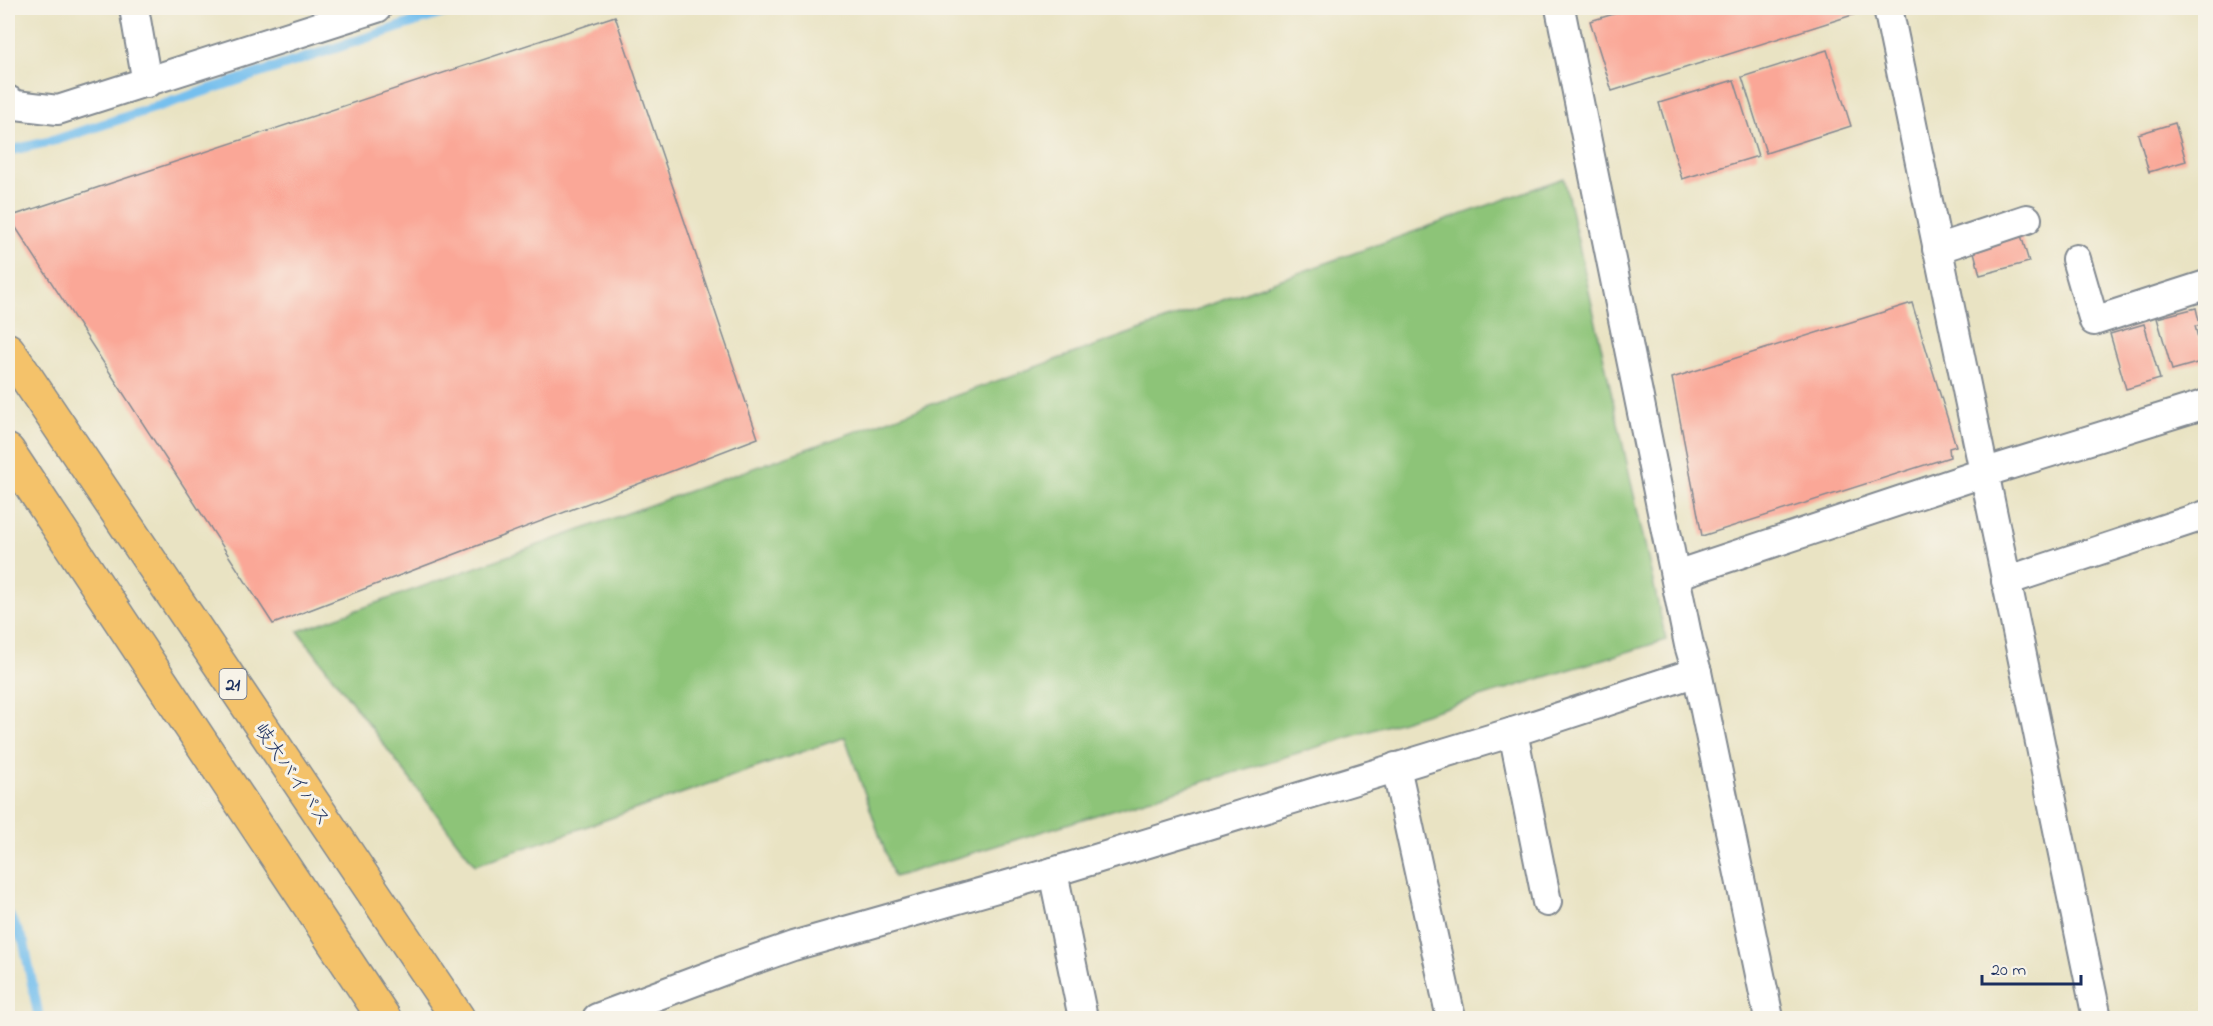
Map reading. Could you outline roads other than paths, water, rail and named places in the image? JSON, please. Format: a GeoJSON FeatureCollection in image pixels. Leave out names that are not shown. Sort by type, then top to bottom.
{"type":"FeatureCollection","features":[{"type":"Feature","properties":{"kind":"highway","name":"岐大バイパス"},"geometry":{"type":"LineString","coordinates":[[8,350],[458,1018]]}},
{"type":"Feature","properties":{"kind":"highway"},"geometry":{"type":"LineString","coordinates":[[8,451],[384,1018]]}},
{"type":"Feature","properties":{"kind":"street"},"geometry":{"type":"LineString","coordinates":[[134,8],[147,83]]}},
{"type":"Feature","properties":{"kind":"street"},"geometry":{"type":"LineString","coordinates":[[8,100],[16,105],[58,110],[377,8]]}},
{"type":"Feature","properties":{"kind":"street"},"geometry":{"type":"LineString","coordinates":[[1560,8],[1689,645],[1697,672],[1769,1018]]}},
{"type":"Feature","properties":{"kind":"street"},"geometry":{"type":"LineString","coordinates":[[1888,8],[2097,1018]]}},
{"type":"Feature","properties":{"kind":"street"},"geometry":{"type":"LineString","coordinates":[[1938,249],[2027,219]]}},
{"type":"Feature","properties":{"kind":"street"},"geometry":{"type":"LineString","coordinates":[[2076,259],[2094,321],[2205,285]]}},
{"type":"Feature","properties":{"kind":"street"},"geometry":{"type":"LineString","coordinates":[[1676,575],[1983,473],[2205,404]]}},
{"type":"Feature","properties":{"kind":"street"},"geometry":{"type":"LineString","coordinates":[[2006,581],[2205,515]]}},
{"type":"Feature","properties":{"kind":"street"},"geometry":{"type":"LineString","coordinates":[[597,1018],[794,946],[1053,872],[1512,732],[1697,672]]}},
{"type":"Feature","properties":{"kind":"street"},"geometry":{"type":"LineString","coordinates":[[1512,732],[1547,902]]}},
{"type":"Feature","properties":{"kind":"street"},"geometry":{"type":"LineString","coordinates":[[1396,767],[1451,1018]]}},
{"type":"Feature","properties":{"kind":"street"},"geometry":{"type":"LineString","coordinates":[[1053,872],[1083,1018]]}},
{"type":"Feature","properties":{"kind":"waterway"},"geometry":{"type":"LineString","coordinates":[[8,151],[56,140],[457,8]]}},
{"type":"Feature","properties":{"kind":"waterway"},"geometry":{"type":"LineString","coordinates":[[8,914],[24,943],[39,1018]]}}]}
